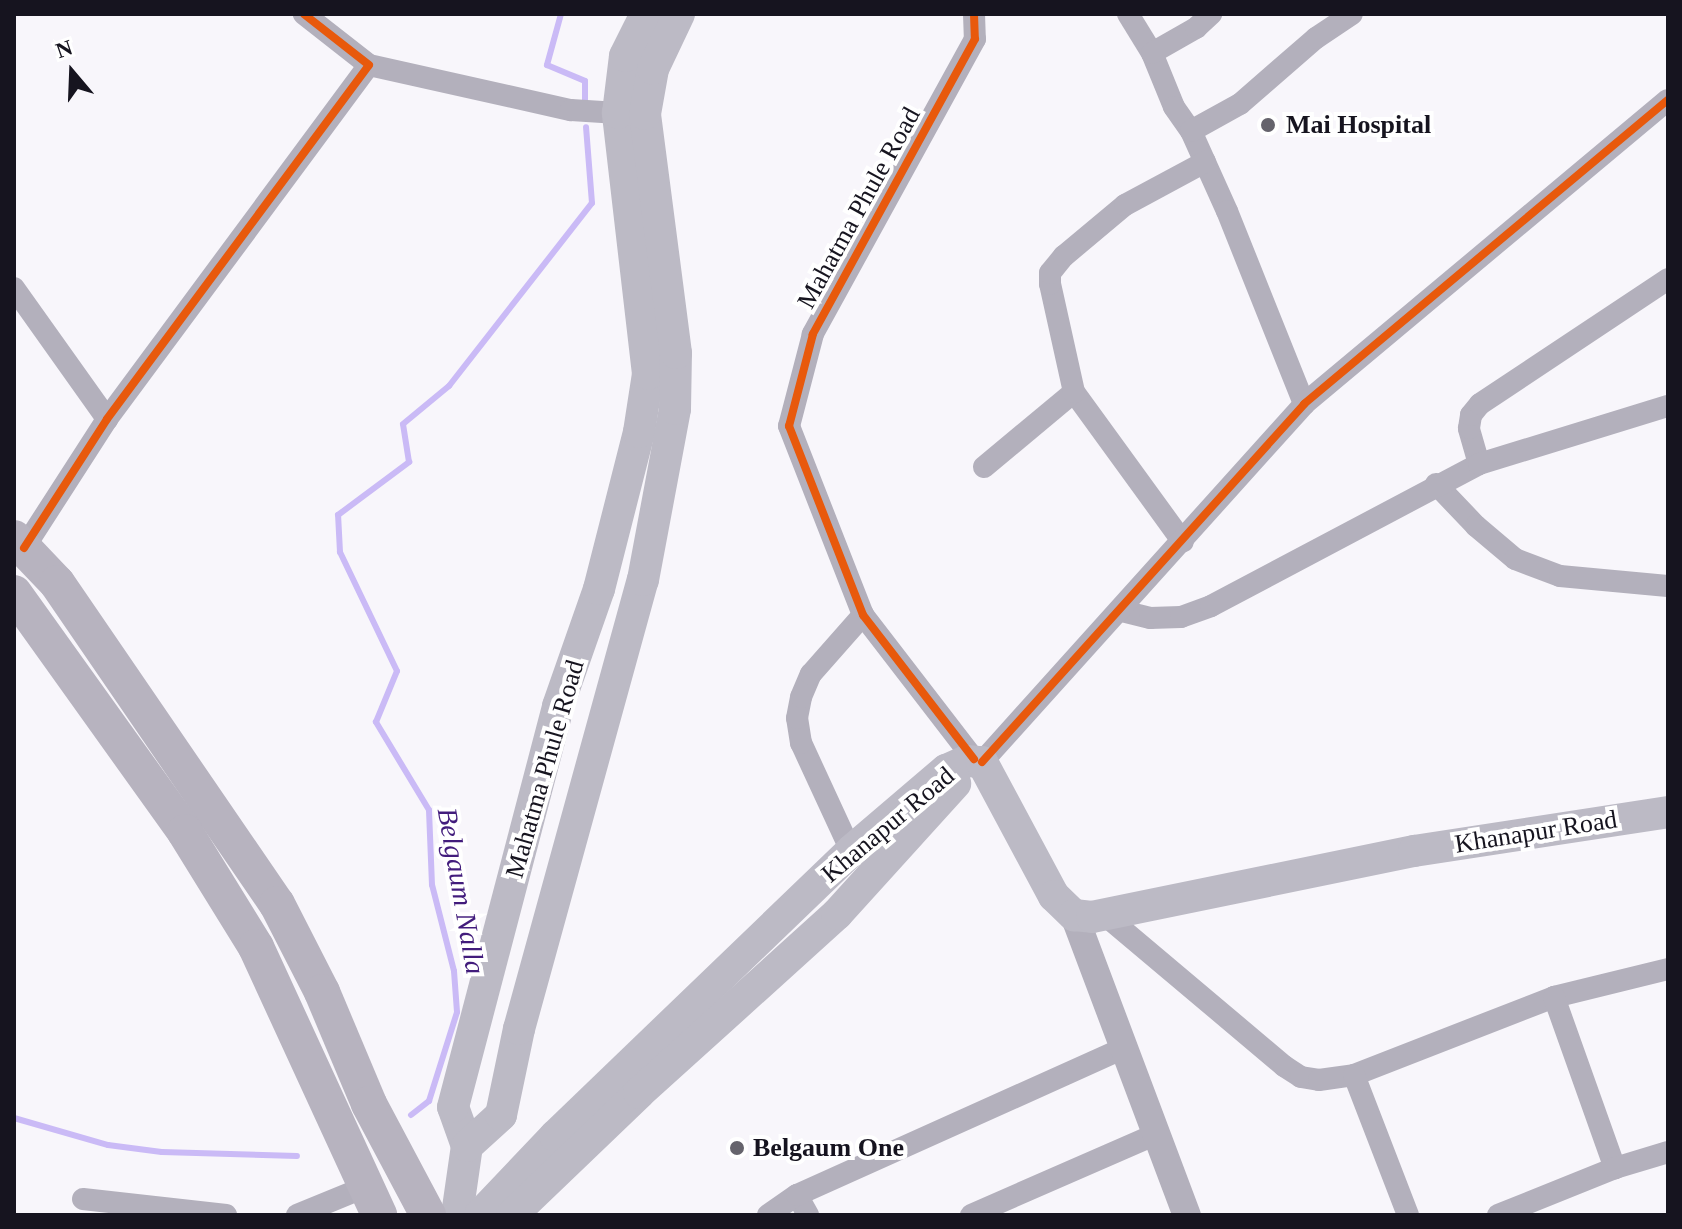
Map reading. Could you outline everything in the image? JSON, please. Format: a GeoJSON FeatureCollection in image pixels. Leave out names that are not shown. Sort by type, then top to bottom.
{"type":"FeatureCollection","features":[{"type":"Feature","properties":{"kind":"main road","name":"Mahatma Phule Road"},"geometry":{"type":"LineString","coordinates":[[646,14],[625,56],[618,113],[648,374],[621,513],[558,706],[453,1107],[467,1146],[501,1115],[519,1029],[643,580],[675,409],[676,353],[645,114],[653,69],[679,14]]}},
{"type":"Feature","properties":{"kind":"main road"},"geometry":{"type":"LineString","coordinates":[[19,543],[57,583],[277,904],[322,992],[381,1128],[428,1215]]}},
{"type":"Feature","properties":{"kind":"main road"},"geometry":{"type":"LineString","coordinates":[[14,593],[185,832],[256,947],[372,1201]]}},
{"type":"Feature","properties":{"kind":"main road"},"geometry":{"type":"LineString","coordinates":[[512,1215],[639,1093],[837,914],[972,762]]}},
{"type":"Feature","properties":{"kind":"main road","name":"Khanapur Road"},"geometry":{"type":"LineString","coordinates":[[480,1215],[555,1136],[851,851],[946,770],[972,762],[1054,896],[1074,915],[1106,916],[1414,851],[1668,812]]}},
{"type":"Feature","properties":{"kind":"main road"},"geometry":{"type":"LineString","coordinates":[[457,1215],[467,1146]]}},
{"type":"Feature","properties":{"kind":"street"},"geometry":{"type":"LineString","coordinates":[[304,14],[369,65],[571,110],[618,113]]}},
{"type":"Feature","properties":{"kind":"street","name":"Mahatma Phule Road"},"geometry":{"type":"LineString","coordinates":[[972,762],[863,615],[789,426],[813,334],[975,39],[974,14]]}},
{"type":"Feature","properties":{"kind":"street"},"geometry":{"type":"LineString","coordinates":[[1128,14],[1152,53],[1174,107],[1191,131],[1205,162],[1304,404]]}},
{"type":"Feature","properties":{"kind":"street"},"geometry":{"type":"LineString","coordinates":[[1152,53],[1196,28],[1211,14]]}},
{"type":"Feature","properties":{"kind":"street"},"geometry":{"type":"LineString","coordinates":[[1191,131],[1240,104],[1316,38],[1352,14]]}},
{"type":"Feature","properties":{"kind":"street"},"geometry":{"type":"LineString","coordinates":[[19,543],[369,65]]}},
{"type":"Feature","properties":{"kind":"street"},"geometry":{"type":"LineString","coordinates":[[972,762],[1122,611],[1264,445],[1304,404],[1668,100]]}},
{"type":"Feature","properties":{"kind":"street"},"geometry":{"type":"LineString","coordinates":[[1183,542],[1074,392],[1050,273],[1064,256],[1125,205],[1205,162]]}},
{"type":"Feature","properties":{"kind":"street"},"geometry":{"type":"LineString","coordinates":[[1479,464],[1469,428],[1471,415],[1480,404],[1668,279]]}},
{"type":"Feature","properties":{"kind":"street"},"geometry":{"type":"LineString","coordinates":[[14,288],[107,419]]}},
{"type":"Feature","properties":{"kind":"street"},"geometry":{"type":"LineString","coordinates":[[984,467],[1074,392]]}},
{"type":"Feature","properties":{"kind":"street"},"geometry":{"type":"LineString","coordinates":[[1122,611],[1150,618],[1181,617],[1211,606],[1436,484],[1479,464],[1668,406]]}},
{"type":"Feature","properties":{"kind":"street"},"geometry":{"type":"LineString","coordinates":[[1436,484],[1476,526],[1515,559],[1560,576],[1668,586]]}},
{"type":"Feature","properties":{"kind":"street"},"geometry":{"type":"LineString","coordinates":[[851,851],[801,743],[797,718],[801,697],[811,674],[863,615]]}},
{"type":"Feature","properties":{"kind":"street"},"geometry":{"type":"LineString","coordinates":[[1074,915],[1187,1215]]}},
{"type":"Feature","properties":{"kind":"street"},"geometry":{"type":"LineString","coordinates":[[1106,916],[1284,1066],[1301,1077],[1319,1080],[1354,1075],[1554,997],[1668,969]]}},
{"type":"Feature","properties":{"kind":"street"},"geometry":{"type":"LineString","coordinates":[[1554,997],[1615,1168]]}},
{"type":"Feature","properties":{"kind":"street"},"geometry":{"type":"LineString","coordinates":[[768,1215],[803,1205],[1124,1048]]}},
{"type":"Feature","properties":{"kind":"street"},"geometry":{"type":"LineString","coordinates":[[1354,1075],[1408,1215]]}},
{"type":"Feature","properties":{"kind":"street"},"geometry":{"type":"LineString","coordinates":[[971,1215],[1156,1134]]}},
{"type":"Feature","properties":{"kind":"street"},"geometry":{"type":"LineString","coordinates":[[1498,1215],[1615,1168],[1668,1152]]}},
{"type":"Feature","properties":{"kind":"street"},"geometry":{"type":"LineString","coordinates":[[91,1215],[83,1199],[226,1215]]}},
{"type":"Feature","properties":{"kind":"street"},"geometry":{"type":"LineString","coordinates":[[297,1215],[372,1201]]}},
{"type":"Feature","properties":{"kind":"waterway","name":"Belgaum Nalla"},"geometry":{"type":"LineString","coordinates":[[561,14],[547,65],[585,81],[585,100]]}},
{"type":"Feature","properties":{"kind":"waterway","name":"Belgaum Nalla"},"geometry":{"type":"LineString","coordinates":[[411,1115],[429,1101],[457,1012],[454,971],[432,885],[429,810],[376,722],[397,671],[340,552],[338,515],[409,462],[403,424],[449,386],[592,203],[586,127]]}},
{"type":"Feature","properties":{"kind":"waterway","name":"Belgaum Nalla"},"geometry":{"type":"LineString","coordinates":[[14,1118],[108,1145],[162,1152],[297,1156]]}},
{"type":"Feature","properties":{"kind":"cycle path"},"geometry":{"type":"LineString","coordinates":[[24,548],[107,419],[369,65],[304,14]]}},
{"type":"Feature","properties":{"kind":"cycle path"},"geometry":{"type":"LineString","coordinates":[[974,14],[975,39],[813,334],[789,426],[863,615],[974,759]]}},
{"type":"Feature","properties":{"kind":"cycle path"},"geometry":{"type":"LineString","coordinates":[[982,762],[1304,404],[1668,100]]}},
{"type":"Feature","properties":{"kind":"place","name":"Mai Hospital"},"geometry":{"type":"Point","coordinates":[1268,125]}},
{"type":"Feature","properties":{"kind":"place","name":"Belgaum One"},"geometry":{"type":"Point","coordinates":[737,1148]}}]}
